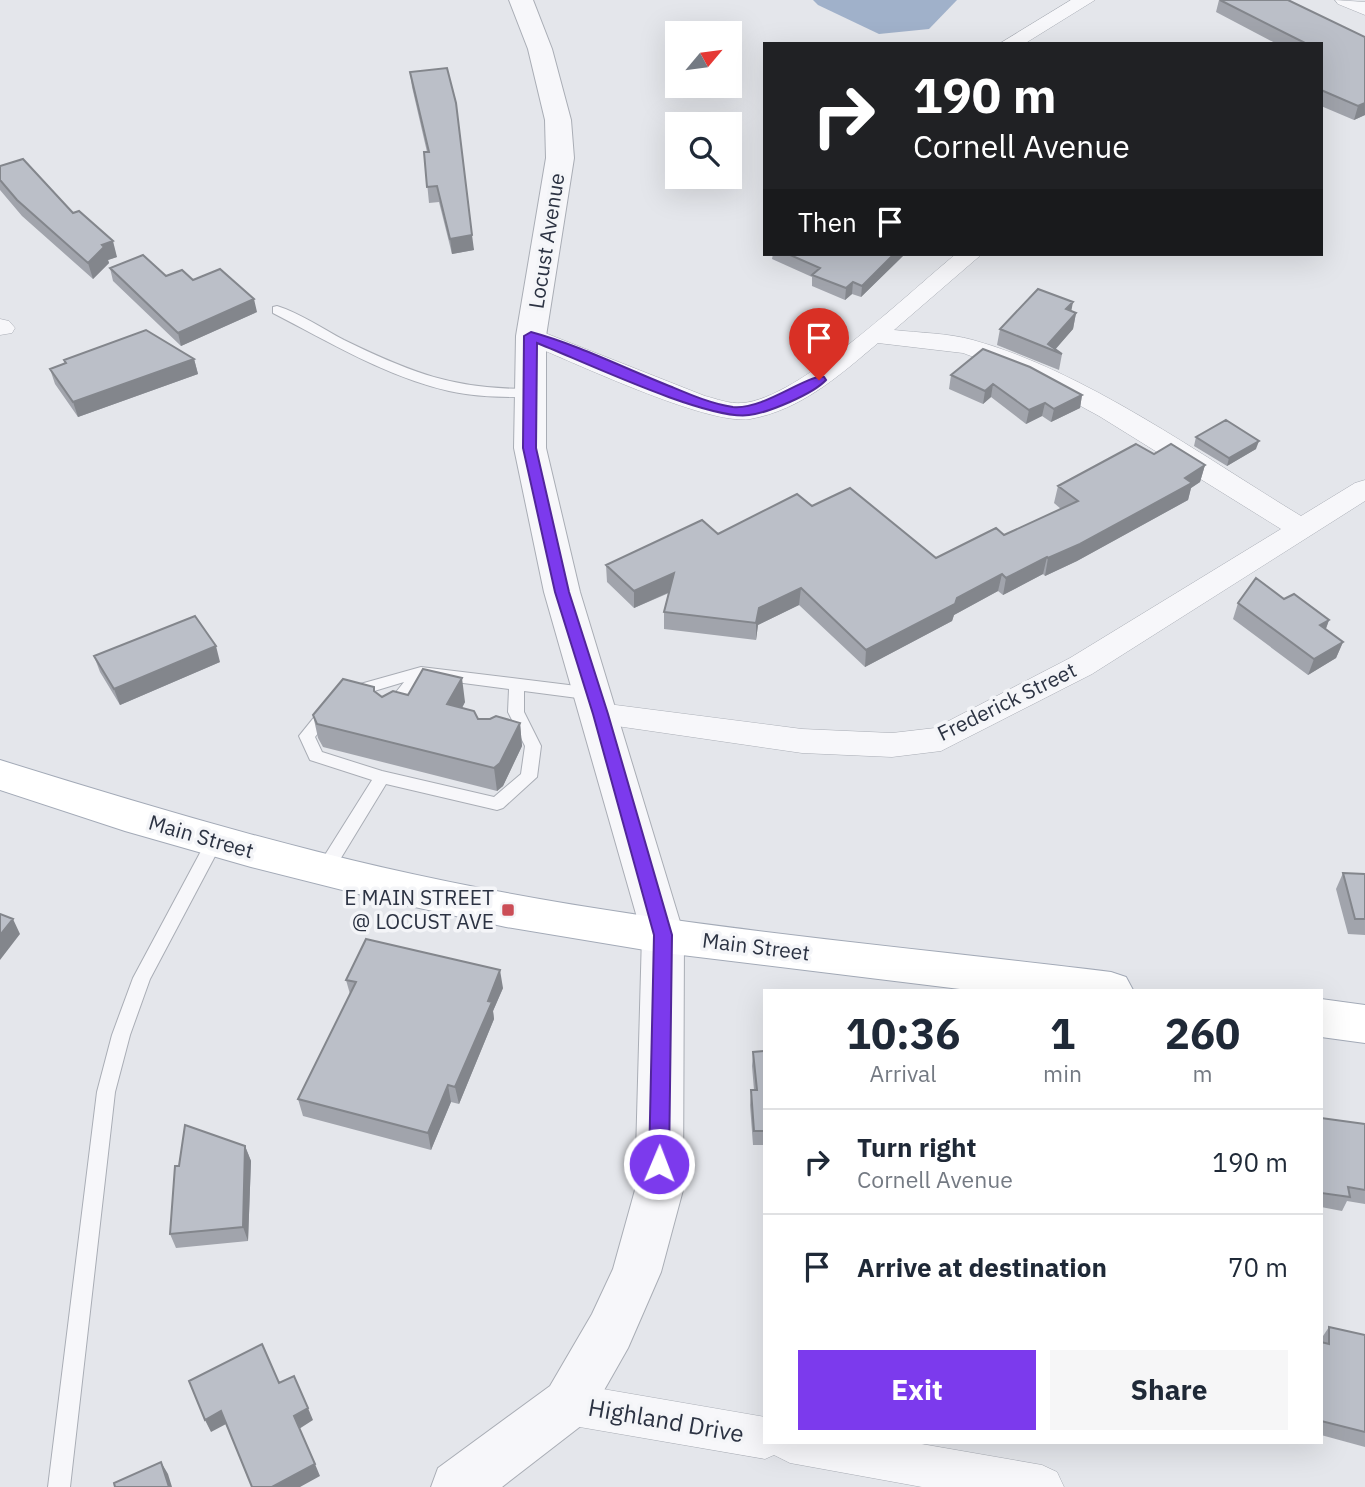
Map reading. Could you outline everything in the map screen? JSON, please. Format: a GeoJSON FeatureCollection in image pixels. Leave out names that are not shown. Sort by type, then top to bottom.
{"type":"FeatureCollection","features":[{"type":"Feature","properties":{"kind":"main road","name":"Main Street"},"geometry":{"type":"LineString","coordinates":[[0,775],[214,843],[324,871],[508,910],[663,935],[1103,989]]}},
{"type":"Feature","properties":{"kind":"main road"},"geometry":{"type":"LineString","coordinates":[[1323,1018],[1365,1024]]}},
{"type":"Feature","properties":{"kind":"street","name":"Locust Avenue"},"geometry":{"type":"LineString","coordinates":[[457,1487],[506,1453],[568,1404],[610,1331],[636,1272],[659,1190],[663,935],[562,592],[530,448],[531,336],[561,158],[558,120],[540,49],[521,0]]}},
{"type":"Feature","properties":{"kind":"street"},"geometry":{"type":"LineString","coordinates":[[1012,42],[1085,0]]}},
{"type":"Feature","properties":{"kind":"street"},"geometry":{"type":"LineString","coordinates":[[1345,0],[1365,9]]}},
{"type":"Feature","properties":{"kind":"street"},"geometry":{"type":"LineString","coordinates":[[531,336],[696,402],[731,411],[748,411],[791,395],[819,380],[968,256]]}},
{"type":"Feature","properties":{"kind":"street"},"geometry":{"type":"LineString","coordinates":[[872,335],[967,346],[1038,373],[1108,410],[1300,528]]}},
{"type":"Feature","properties":{"kind":"street","name":"Frederick Street"},"geometry":{"type":"LineString","coordinates":[[597,704],[802,741],[892,745],[941,739],[1081,666],[1365,489]]}},
{"type":"Feature","properties":{"kind":"street","name":"Highland Drive"},"geometry":{"type":"LineString","coordinates":[[568,1404],[763,1438]]}},
{"type":"Feature","properties":{"kind":"street"},"geometry":{"type":"LineString","coordinates":[[801,1444],[1016,1484]]}},
{"type":"Feature","properties":{"kind":"lane"},"geometry":{"type":"LineString","coordinates":[[277,310],[354,349],[439,384],[479,392],[529,393]]}},
{"type":"Feature","properties":{"kind":"lane"},"geometry":{"type":"LineString","coordinates":[[517,685],[511,716],[533,746],[529,777],[498,804],[459,789],[382,777],[358,763],[316,756],[307,736],[342,695],[421,672],[517,685],[597,704]]}},
{"type":"Feature","properties":{"kind":"lane"},"geometry":{"type":"LineString","coordinates":[[388,712],[421,672]]}},
{"type":"Feature","properties":{"kind":"lane"},"geometry":{"type":"LineString","coordinates":[[324,871],[382,777]]}},
{"type":"Feature","properties":{"kind":"lane"},"geometry":{"type":"LineString","coordinates":[[60,1487],[106,1092],[121,1035],[142,978],[214,843]]}},
{"type":"Feature","properties":{"kind":"water"},"geometry":{"type":"Polygon","coordinates":[[[813,0],[957,0],[929,29],[879,34],[818,5],[813,0]]]}},
{"type":"Feature","properties":{"kind":"building"},"geometry":{"type":"Polygon","coordinates":[[[1220,0],[1288,0],[1365,37],[1365,103],[1358,106],[1323,91],[1323,42],[1303,42],[1220,0]]]}},
{"type":"Feature","properties":{"kind":"building"},"geometry":{"type":"Polygon","coordinates":[[[447,68],[456,103],[472,235],[450,239],[437,186],[427,187],[424,152],[429,152],[410,72],[447,68]]]}},
{"type":"Feature","properties":{"kind":"building"},"geometry":{"type":"Polygon","coordinates":[[[23,159],[73,213],[79,211],[113,241],[102,245],[104,247],[88,263],[17,200],[0,180],[0,166],[23,159]]]}},
{"type":"Feature","properties":{"kind":"building"},"geometry":{"type":"Polygon","coordinates":[[[143,255],[166,276],[182,270],[193,280],[220,269],[254,299],[178,333],[110,268],[143,255]]]}},
{"type":"Feature","properties":{"kind":"building"},"geometry":{"type":"Polygon","coordinates":[[[793,256],[892,256],[862,286],[853,282],[846,288],[812,275],[820,268],[793,256]]]}},
{"type":"Feature","properties":{"kind":"building"},"geometry":{"type":"Polygon","coordinates":[[[1038,289],[1073,302],[1066,309],[1076,313],[1048,344],[1062,354],[1000,329],[1038,289]]]}},
{"type":"Feature","properties":{"kind":"building"},"geometry":{"type":"Polygon","coordinates":[[[146,330],[194,359],[73,402],[50,369],[66,363],[64,360],[146,330]]]}},
{"type":"Feature","properties":{"kind":"building"},"geometry":{"type":"Polygon","coordinates":[[[983,349],[1030,367],[1082,395],[1054,409],[1045,403],[1029,410],[993,384],[985,391],[951,375],[983,349]]]}},
{"type":"Feature","properties":{"kind":"building"},"geometry":{"type":"Polygon","coordinates":[[[1226,420],[1259,441],[1229,458],[1196,437],[1226,420]]]}},
{"type":"Feature","properties":{"kind":"building"},"geometry":{"type":"Polygon","coordinates":[[[1136,444],[1154,454],[1171,444],[1205,465],[1185,478],[1192,483],[1080,544],[1006,578],[1002,574],[957,598],[955,604],[866,650],[801,588],[759,608],[756,623],[664,612],[674,573],[634,591],[606,565],[702,520],[718,534],[797,494],[812,506],[850,488],[936,558],[996,528],[1004,535],[1078,501],[1058,486],[1136,444]]]}},
{"type":"Feature","properties":{"kind":"building"},"geometry":{"type":"Polygon","coordinates":[[[1256,578],[1284,599],[1294,594],[1329,620],[1320,625],[1343,642],[1314,659],[1238,603],[1256,578]]]}},
{"type":"Feature","properties":{"kind":"building"},"geometry":{"type":"Polygon","coordinates":[[[195,616],[216,646],[114,689],[94,656],[195,616]]]}},
{"type":"Feature","properties":{"kind":"building"},"geometry":{"type":"Polygon","coordinates":[[[423,669],[462,678],[447,704],[474,711],[478,719],[496,716],[520,723],[500,763],[494,768],[317,724],[313,715],[343,679],[374,687],[374,691],[382,697],[393,691],[408,695],[423,669]]]}},
{"type":"Feature","properties":{"kind":"building"},"geometry":{"type":"Polygon","coordinates":[[[1343,873],[1365,874],[1365,919],[1355,919],[1343,873]]]}},
{"type":"Feature","properties":{"kind":"building"},"geometry":{"type":"Polygon","coordinates":[[[0,914],[13,919],[0,935],[0,914]]]}},
{"type":"Feature","properties":{"kind":"building"},"geometry":{"type":"Polygon","coordinates":[[[366,939],[500,970],[488,1001],[492,1002],[455,1087],[448,1085],[428,1133],[298,1099],[356,982],[346,980],[366,939]]]}},
{"type":"Feature","properties":{"kind":"building"},"geometry":{"type":"Polygon","coordinates":[[[763,1051],[763,1131],[754,1131],[751,1090],[757,1090],[753,1052],[763,1051]]]}},
{"type":"Feature","properties":{"kind":"building"},"geometry":{"type":"Polygon","coordinates":[[[1323,1118],[1365,1124],[1365,1190],[1348,1187],[1350,1197],[1323,1193],[1323,1118]]]}},
{"type":"Feature","properties":{"kind":"building"},"geometry":{"type":"Polygon","coordinates":[[[185,1125],[245,1146],[243,1227],[170,1234],[175,1166],[179,1166],[185,1125]]]}},
{"type":"Feature","properties":{"kind":"building"},"geometry":{"type":"Polygon","coordinates":[[[1329,1327],[1365,1335],[1365,1432],[1323,1422],[1323,1342],[1329,1344],[1329,1327]]]}},
{"type":"Feature","properties":{"kind":"building"},"geometry":{"type":"Polygon","coordinates":[[[262,1344],[279,1383],[294,1376],[308,1408],[294,1416],[315,1464],[272,1487],[252,1487],[221,1411],[205,1420],[189,1381],[262,1344]]]}},
{"type":"Feature","properties":{"kind":"building"},"geometry":{"type":"Polygon","coordinates":[[[161,1462],[169,1487],[115,1487],[114,1483],[161,1462]]]}},
{"type":"Feature","properties":{"kind":"place","name":"E MAIN STREET @ LOCUST AVE"},"geometry":{"type":"Point","coordinates":[508,910]}},
{"type":"Feature","properties":{"kind":"route"},"geometry":{"type":"LineString","coordinates":[[659,1164],[663,935],[562,592],[530,448],[531,336],[696,402],[731,411],[748,411],[791,395],[819,380]]}}]}
